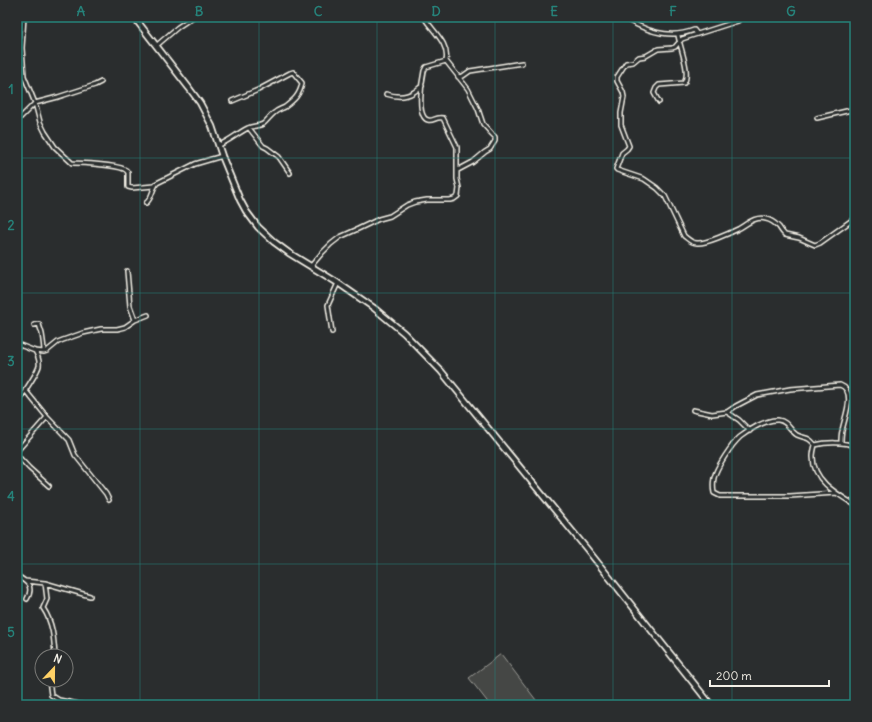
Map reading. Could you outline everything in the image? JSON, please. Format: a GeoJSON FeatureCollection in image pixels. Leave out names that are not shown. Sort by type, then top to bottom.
{"type":"FeatureCollection","features":[{"type":"Feature","properties":{"kind":"main road"},"geometry":{"type":"LineString","coordinates":[[134,17],[200,104],[212,126],[222,156],[240,200],[258,227],[279,246],[338,283],[374,308],[423,352],[441,371],[586,548],[711,705]]}},
{"type":"Feature","properties":{"kind":"main road"},"geometry":{"type":"LineString","coordinates":[[850,705],[855,699]]}},
{"type":"Feature","properties":{"kind":"street"},"geometry":{"type":"LineString","coordinates":[[24,17],[22,55],[24,76],[35,103],[44,132],[55,147],[72,163],[121,168],[126,170],[128,174],[128,187],[154,186]]}},
{"type":"Feature","properties":{"kind":"street"},"geometry":{"type":"LineString","coordinates":[[156,46],[178,27],[193,17]]}},
{"type":"Feature","properties":{"kind":"street"},"geometry":{"type":"LineString","coordinates":[[424,17],[444,45],[446,60],[468,89],[478,109],[483,124],[495,137],[495,141],[490,149],[473,162],[458,170]]}},
{"type":"Feature","properties":{"kind":"street"},"geometry":{"type":"LineString","coordinates":[[623,17],[638,26],[667,35],[687,33],[694,30],[697,34]]}},
{"type":"Feature","properties":{"kind":"street"},"geometry":{"type":"LineString","coordinates":[[738,21],[688,37],[672,48],[658,49],[646,56],[639,57],[633,62],[626,63],[617,77],[617,81],[624,97],[621,113],[621,125],[628,146],[622,153],[616,168],[617,170],[644,179],[666,196],[684,236],[689,241],[696,243],[703,243],[723,236],[737,230],[752,220],[760,218],[767,219],[774,223],[785,235],[799,238],[815,245],[855,218]]}},
{"type":"Feature","properties":{"kind":"street"},"geometry":{"type":"LineString","coordinates":[[659,102],[654,93],[659,85],[684,83],[686,79],[687,71],[678,34]]}},
{"type":"Feature","properties":{"kind":"street"},"geometry":{"type":"LineString","coordinates":[[17,38],[23,39]]}},
{"type":"Feature","properties":{"kind":"street"},"geometry":{"type":"LineString","coordinates":[[311,266],[331,244],[340,237],[379,219],[390,216],[407,205],[427,200],[450,200],[458,196],[457,147],[443,118],[440,117],[430,121],[427,120],[424,118],[420,107],[423,73],[426,67],[446,60]]}},
{"type":"Feature","properties":{"kind":"street"},"geometry":{"type":"LineString","coordinates":[[458,77],[463,76],[470,71],[522,63]]}},
{"type":"Feature","properties":{"kind":"street"},"geometry":{"type":"LineString","coordinates":[[219,145],[249,128],[265,123],[273,113],[284,108],[297,97],[301,90],[302,83],[293,72],[258,90],[232,101]]}},
{"type":"Feature","properties":{"kind":"street"},"geometry":{"type":"LineString","coordinates":[[17,121],[35,103],[90,87],[101,82]]}},
{"type":"Feature","properties":{"kind":"street"},"geometry":{"type":"LineString","coordinates":[[386,94],[397,97],[403,96],[414,92],[422,86]]}},
{"type":"Feature","properties":{"kind":"street"},"geometry":{"type":"LineString","coordinates":[[817,118],[855,109]]}},
{"type":"Feature","properties":{"kind":"street"},"geometry":{"type":"LineString","coordinates":[[249,128],[263,146],[279,157],[290,173]]}},
{"type":"Feature","properties":{"kind":"street"},"geometry":{"type":"LineString","coordinates":[[146,203],[149,201],[154,186],[157,183],[195,164],[222,156]]}},
{"type":"Feature","properties":{"kind":"street"},"geometry":{"type":"LineString","coordinates":[[126,271],[130,306],[135,320]]}},
{"type":"Feature","properties":{"kind":"street"},"geometry":{"type":"LineString","coordinates":[[332,332],[328,305],[338,283]]}},
{"type":"Feature","properties":{"kind":"street"},"geometry":{"type":"LineString","coordinates":[[17,344],[35,351],[44,352],[58,342],[83,333],[101,329],[117,330],[148,315]]}},
{"type":"Feature","properties":{"kind":"street"},"geometry":{"type":"LineString","coordinates":[[34,325],[39,324],[43,337],[44,352]]}},
{"type":"Feature","properties":{"kind":"street"},"geometry":{"type":"LineString","coordinates":[[17,403],[38,369],[39,362],[35,351]]}},
{"type":"Feature","properties":{"kind":"street"},"geometry":{"type":"LineString","coordinates":[[693,410],[712,414],[727,412],[757,395],[790,388],[840,385],[847,391],[849,402],[842,431],[841,443]]}},
{"type":"Feature","properties":{"kind":"street"},"geometry":{"type":"LineString","coordinates":[[25,390],[47,417],[69,440],[75,455],[106,494],[109,500]]}},
{"type":"Feature","properties":{"kind":"street"},"geometry":{"type":"LineString","coordinates":[[727,412],[739,420],[750,431]]}},
{"type":"Feature","properties":{"kind":"street"},"geometry":{"type":"LineString","coordinates":[[17,451],[47,417]]}},
{"type":"Feature","properties":{"kind":"street"},"geometry":{"type":"LineString","coordinates":[[836,493],[790,496],[720,496],[714,493],[713,486],[717,469],[728,451],[739,438],[768,421],[780,420],[786,423],[796,434],[810,438],[815,445],[813,463],[818,475],[825,484],[836,493],[855,505]]}},
{"type":"Feature","properties":{"kind":"street"},"geometry":{"type":"LineString","coordinates":[[815,445],[821,443],[841,443],[855,446]]}},
{"type":"Feature","properties":{"kind":"street"},"geometry":{"type":"LineString","coordinates":[[17,455],[49,486]]}},
{"type":"Feature","properties":{"kind":"street"},"geometry":{"type":"LineString","coordinates":[[17,576],[29,585],[30,590],[27,599]]}},
{"type":"Feature","properties":{"kind":"street"},"geometry":{"type":"LineString","coordinates":[[25,581],[45,583],[90,596]]}},
{"type":"Feature","properties":{"kind":"street"},"geometry":{"type":"LineString","coordinates":[[45,583],[47,599],[43,608],[54,635],[54,648]]}},
{"type":"Feature","properties":{"kind":"street"},"geometry":{"type":"LineString","coordinates":[[50,688],[51,695],[59,700],[83,705]]}},
{"type":"Feature","properties":{"kind":"shaded area"},"geometry":{"type":"Polygon","coordinates":[[[501,654],[536,700],[529,705],[490,705],[469,678],[501,654]]]}}]}
